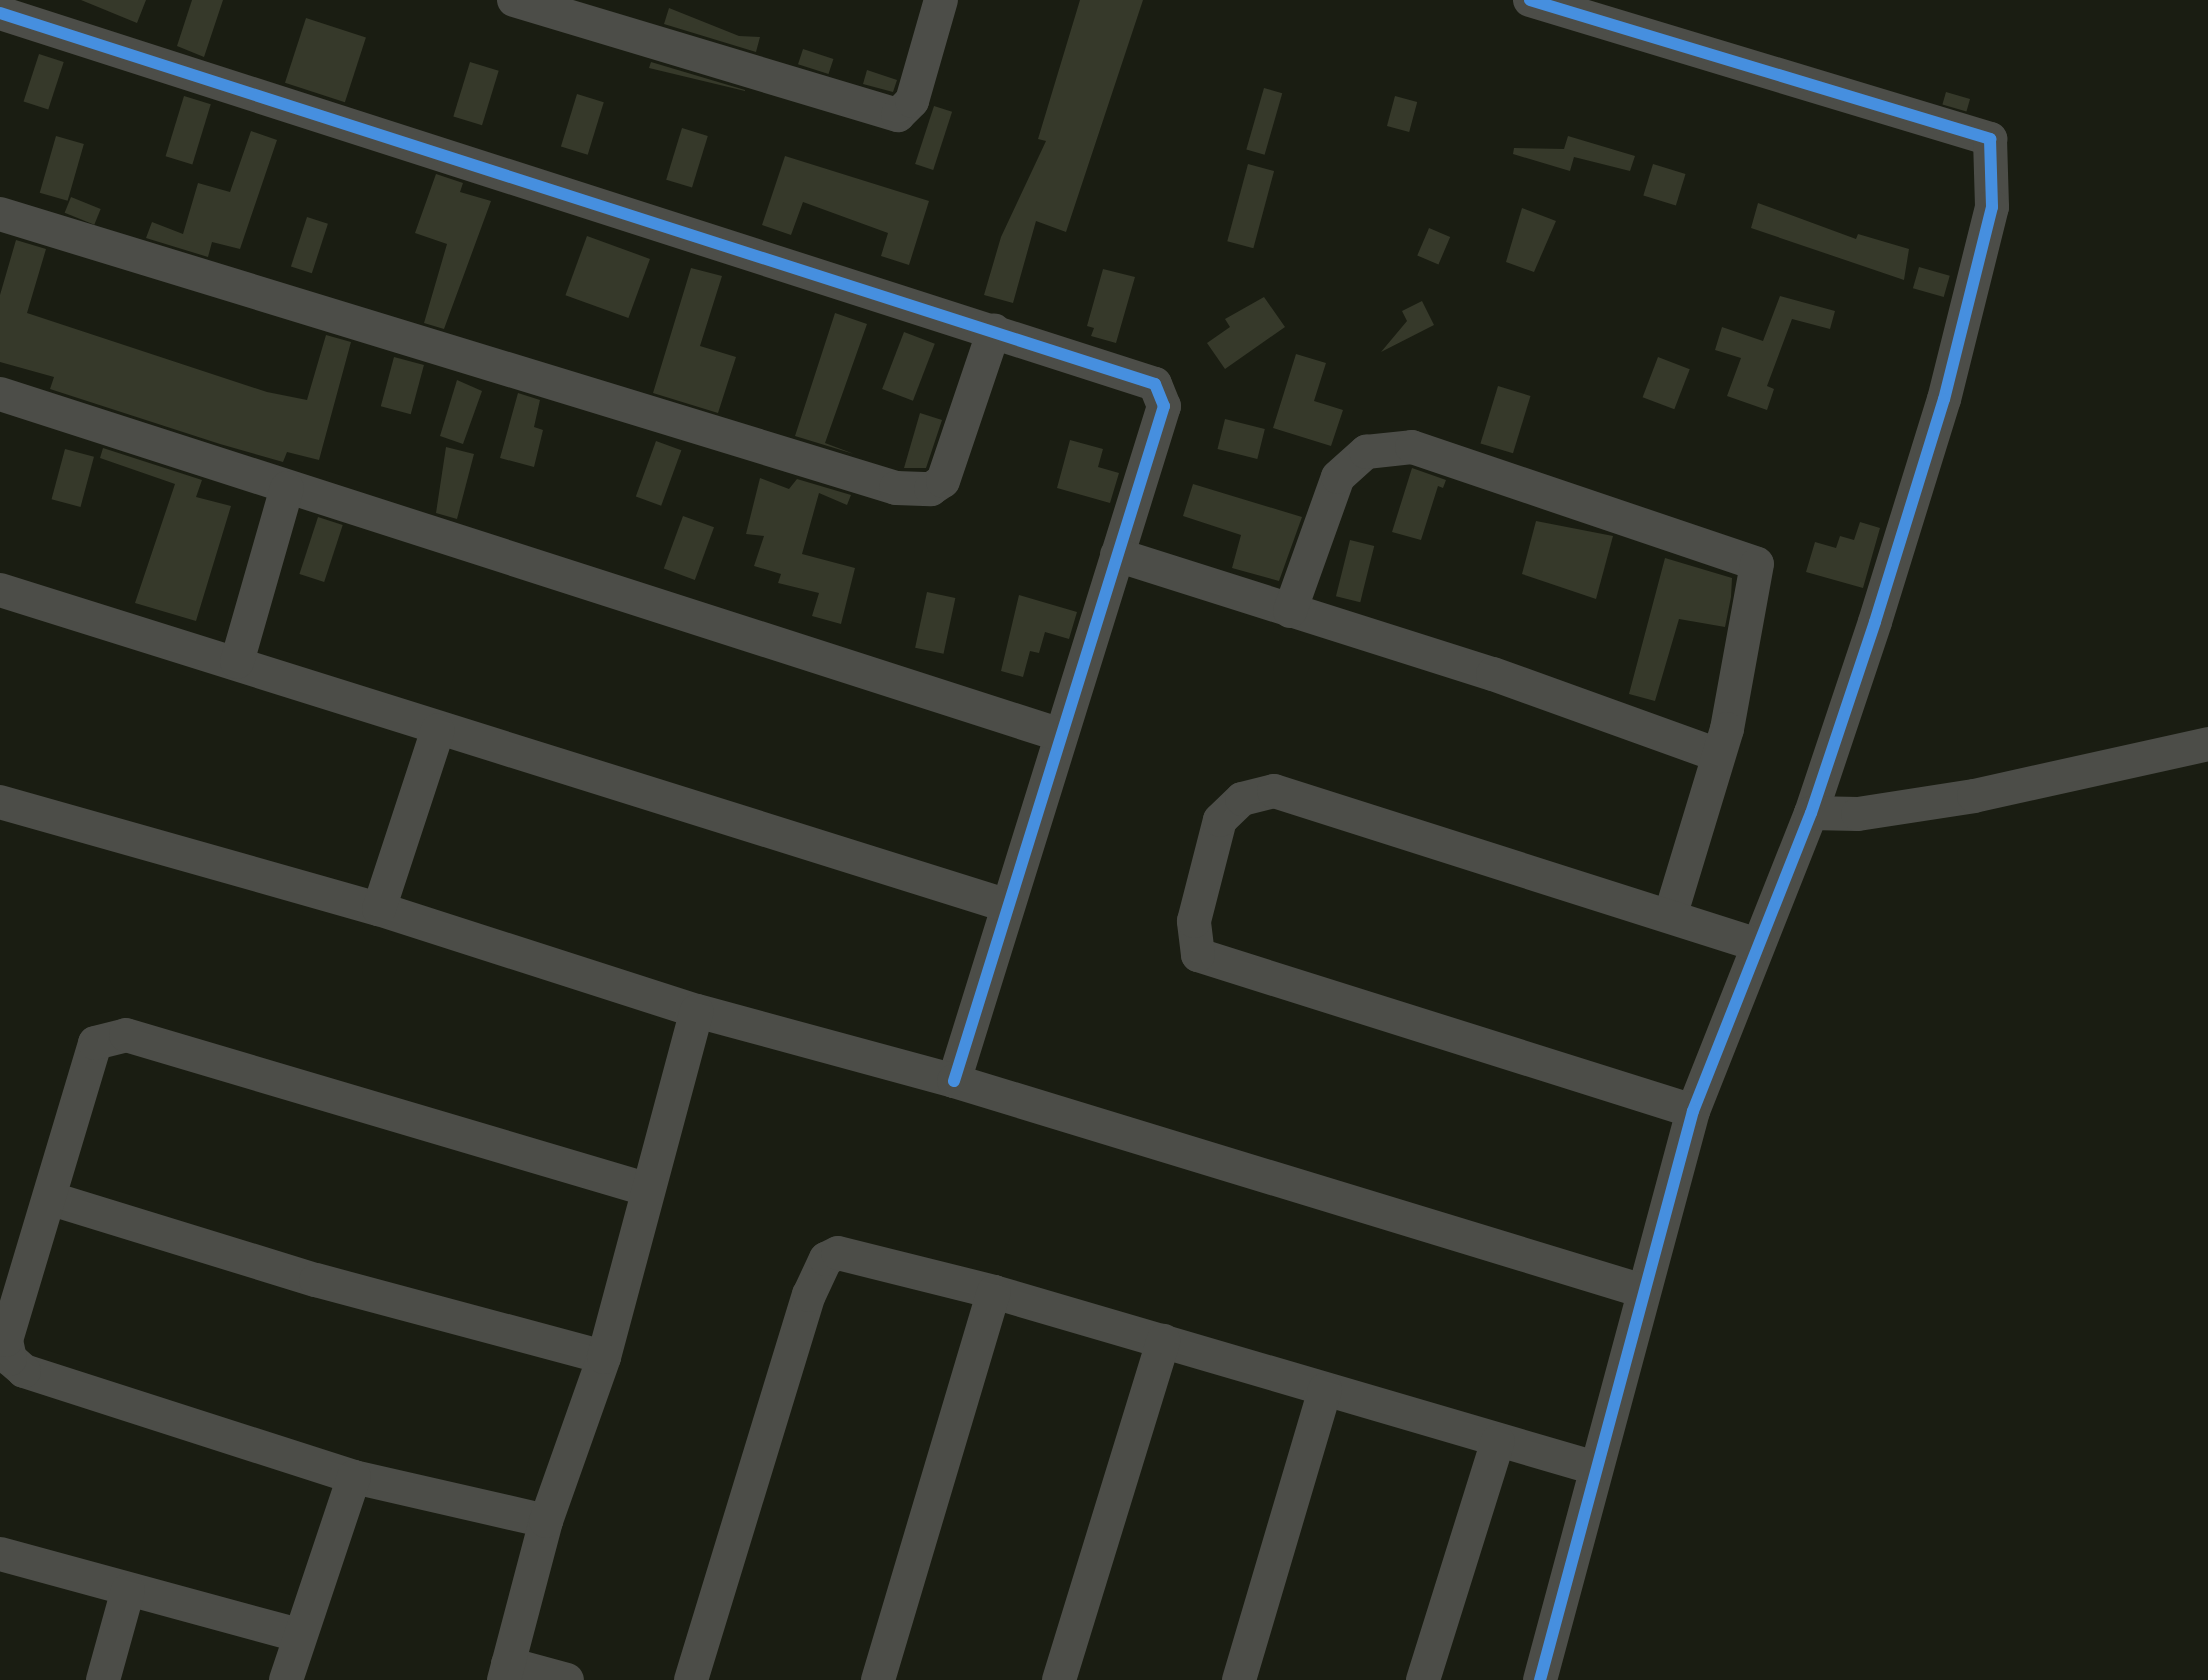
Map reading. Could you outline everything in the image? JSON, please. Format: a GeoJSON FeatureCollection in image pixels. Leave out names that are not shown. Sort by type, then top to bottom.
{"type":"FeatureCollection","features":[{"type":"Feature","properties":{"kind":"street"},"geometry":{"type":"LineString","coordinates":[[514,0],[898,115],[912,101],[941,0]]}},
{"type":"Feature","properties":{"kind":"street"},"geometry":{"type":"LineString","coordinates":[[1530,0],[1990,139],[1992,207],[1944,399],[1811,813],[1755,944],[1693,1111],[1540,1680]]}},
{"type":"Feature","properties":{"kind":"street"},"geometry":{"type":"LineString","coordinates":[[0,13],[1155,384],[1164,406],[1005,905],[954,1081]]}},
{"type":"Feature","properties":{"kind":"street"},"geometry":{"type":"LineString","coordinates":[[0,214],[896,488],[931,489],[943,481],[994,330]]}},
{"type":"Feature","properties":{"kind":"street"},"geometry":{"type":"LineString","coordinates":[[0,394],[1061,735]]}},
{"type":"Feature","properties":{"kind":"street"},"geometry":{"type":"LineString","coordinates":[[1290,611],[1338,477],[1366,452],[1412,447],[1757,564],[1718,755],[1671,913]]}},
{"type":"Feature","properties":{"kind":"street"},"geometry":{"type":"LineString","coordinates":[[237,662],[287,488]]}},
{"type":"Feature","properties":{"kind":"street"},"geometry":{"type":"LineString","coordinates":[[1117,555],[1718,755]]}},
{"type":"Feature","properties":{"kind":"street"},"geometry":{"type":"LineString","coordinates":[[0,590],[237,662],[438,730],[1005,905]]}},
{"type":"Feature","properties":{"kind":"street"},"geometry":{"type":"LineString","coordinates":[[379,909],[438,730]]}},
{"type":"Feature","properties":{"kind":"street"},"geometry":{"type":"LineString","coordinates":[[1811,813],[1858,814],[1974,796],[2208,744]]}},
{"type":"Feature","properties":{"kind":"street"},"geometry":{"type":"LineString","coordinates":[[1693,1111],[1198,955],[1193,947],[1220,820],[1242,799],[1274,791],[1671,913],[1755,944]]}},
{"type":"Feature","properties":{"kind":"street"},"geometry":{"type":"LineString","coordinates":[[0,802],[379,909],[697,1011],[954,1081],[1643,1291]]}},
{"type":"Feature","properties":{"kind":"street"},"geometry":{"type":"LineString","coordinates":[[567,1680],[506,1672],[546,1521],[604,1357],[646,1189],[697,1011]]}},
{"type":"Feature","properties":{"kind":"street"},"geometry":{"type":"LineString","coordinates":[[546,1521],[354,1477],[24,1371],[10,1359],[6,1340],[52,1199],[95,1043],[115,1033],[646,1189]]}},
{"type":"Feature","properties":{"kind":"street"},"geometry":{"type":"LineString","coordinates":[[52,1199],[316,1280],[604,1357]]}},
{"type":"Feature","properties":{"kind":"street"},"geometry":{"type":"LineString","coordinates":[[691,1680],[809,1295],[826,1259],[849,1252],[1595,1468]]}},
{"type":"Feature","properties":{"kind":"street"},"geometry":{"type":"LineString","coordinates":[[878,1680],[994,1292]]}},
{"type":"Feature","properties":{"kind":"street"},"geometry":{"type":"LineString","coordinates":[[1059,1680],[1163,1341]]}},
{"type":"Feature","properties":{"kind":"street"},"geometry":{"type":"LineString","coordinates":[[1239,1680],[1325,1389]]}},
{"type":"Feature","properties":{"kind":"street"},"geometry":{"type":"LineString","coordinates":[[1423,1680],[1498,1441]]}},
{"type":"Feature","properties":{"kind":"street"},"geometry":{"type":"LineString","coordinates":[[286,1680],[298,1635],[354,1477]]}},
{"type":"Feature","properties":{"kind":"street"},"geometry":{"type":"LineString","coordinates":[[0,1554],[298,1635]]}},
{"type":"Feature","properties":{"kind":"street"},"geometry":{"type":"LineString","coordinates":[[103,1680],[128,1590]]}},
{"type":"Feature","properties":{"kind":"building"},"geometry":{"type":"Polygon","coordinates":[[[81,0],[146,0],[137,23],[81,0]]]}},
{"type":"Feature","properties":{"kind":"building"},"geometry":{"type":"Polygon","coordinates":[[[192,0],[223,0],[204,57],[177,46],[192,0]]]}},
{"type":"Feature","properties":{"kind":"building"},"geometry":{"type":"Polygon","coordinates":[[[1080,0],[1143,0],[1066,232],[1036,221],[1013,303],[984,295],[1001,237],[1046,141],[1038,139],[1080,0]]]}},
{"type":"Feature","properties":{"kind":"building"},"geometry":{"type":"Polygon","coordinates":[[[669,8],[739,36],[760,37],[756,52],[664,24],[669,8]]]}},
{"type":"Feature","properties":{"kind":"building"},"geometry":{"type":"Polygon","coordinates":[[[306,18],[366,37],[345,102],[285,83],[306,18]]]}},
{"type":"Feature","properties":{"kind":"building"},"geometry":{"type":"Polygon","coordinates":[[[803,49],[833,59],[828,74],[798,64],[803,49]]]}},
{"type":"Feature","properties":{"kind":"building"},"geometry":{"type":"Polygon","coordinates":[[[39,54],[64,62],[48,110],[24,102],[39,54]]]}},
{"type":"Feature","properties":{"kind":"building"},"geometry":{"type":"Polygon","coordinates":[[[470,62],[499,71],[482,125],[453,117],[470,62]]]}},
{"type":"Feature","properties":{"kind":"building"},"geometry":{"type":"Polygon","coordinates":[[[651,62],[745,90],[745,91],[649,68],[651,62]]]}},
{"type":"Feature","properties":{"kind":"building"},"geometry":{"type":"Polygon","coordinates":[[[867,70],[897,80],[893,92],[863,84],[867,70]]]}},
{"type":"Feature","properties":{"kind":"building"},"geometry":{"type":"Polygon","coordinates":[[[1264,88],[1282,93],[1265,155],[1246,150],[1264,88]]]}},
{"type":"Feature","properties":{"kind":"building"},"geometry":{"type":"Polygon","coordinates":[[[1946,92],[1970,99],[1966,111],[1942,104],[1946,92]]]}},
{"type":"Feature","properties":{"kind":"building"},"geometry":{"type":"Polygon","coordinates":[[[577,94],[604,102],[588,155],[561,147],[577,94]]]}},
{"type":"Feature","properties":{"kind":"building"},"geometry":{"type":"Polygon","coordinates":[[[184,96],[211,104],[192,164],[166,156],[184,96]]]}},
{"type":"Feature","properties":{"kind":"building"},"geometry":{"type":"Polygon","coordinates":[[[1395,96],[1417,102],[1409,132],[1387,126],[1395,96]]]}},
{"type":"Feature","properties":{"kind":"building"},"geometry":{"type":"Polygon","coordinates":[[[934,106],[952,112],[933,170],[915,164],[934,106]]]}},
{"type":"Feature","properties":{"kind":"building"},"geometry":{"type":"Polygon","coordinates":[[[682,128],[708,136],[692,188],[666,180],[682,128]]]}},
{"type":"Feature","properties":{"kind":"building"},"geometry":{"type":"Polygon","coordinates":[[[251,131],[277,140],[240,249],[212,242],[208,257],[146,238],[152,222],[183,234],[198,183],[230,192],[251,131]]]}},
{"type":"Feature","properties":{"kind":"building"},"geometry":{"type":"Polygon","coordinates":[[[56,136],[84,144],[68,201],[40,193],[56,136]]]}},
{"type":"Feature","properties":{"kind":"building"},"geometry":{"type":"Polygon","coordinates":[[[1568,136],[1635,156],[1630,171],[1574,157],[1570,171],[1513,154],[1514,148],[1564,149],[1568,136]]]}},
{"type":"Feature","properties":{"kind":"building"},"geometry":{"type":"Polygon","coordinates":[[[785,156],[929,201],[909,265],[881,256],[888,233],[803,202],[791,235],[762,225],[785,156]]]}},
{"type":"Feature","properties":{"kind":"building"},"geometry":{"type":"Polygon","coordinates":[[[1248,164],[1274,171],[1253,248],[1227,241],[1248,164]]]}},
{"type":"Feature","properties":{"kind":"building"},"geometry":{"type":"Polygon","coordinates":[[[1653,164],[1686,174],[1676,205],[1643,196],[1653,164]]]}},
{"type":"Feature","properties":{"kind":"building"},"geometry":{"type":"Polygon","coordinates":[[[436,174],[463,183],[460,192],[491,201],[444,329],[424,323],[447,244],[415,233],[436,174]]]}},
{"type":"Feature","properties":{"kind":"building"},"geometry":{"type":"Polygon","coordinates":[[[71,197],[101,209],[94,225],[65,213],[71,197]]]}},
{"type":"Feature","properties":{"kind":"building"},"geometry":{"type":"Polygon","coordinates":[[[1758,203],[1856,239],[1858,234],[1909,249],[1904,280],[1751,228],[1758,203]]]}},
{"type":"Feature","properties":{"kind":"building"},"geometry":{"type":"Polygon","coordinates":[[[1522,208],[1556,221],[1534,272],[1506,262],[1522,208]]]}},
{"type":"Feature","properties":{"kind":"building"},"geometry":{"type":"Polygon","coordinates":[[[307,217],[328,224],[312,273],[291,266],[307,217]]]}},
{"type":"Feature","properties":{"kind":"building"},"geometry":{"type":"Polygon","coordinates":[[[1429,228],[1450,237],[1438,265],[1417,256],[1429,228]]]}},
{"type":"Feature","properties":{"kind":"building"},"geometry":{"type":"Polygon","coordinates":[[[587,236],[650,259],[628,318],[565,295],[587,236]]]}},
{"type":"Feature","properties":{"kind":"building"},"geometry":{"type":"Polygon","coordinates":[[[16,240],[46,249],[27,313],[267,392],[307,400],[326,335],[351,342],[319,460],[287,452],[283,462],[220,444],[50,389],[54,377],[0,362],[0,295],[16,240]]]}},
{"type":"Feature","properties":{"kind":"building"},"geometry":{"type":"Polygon","coordinates":[[[1919,267],[1950,276],[1944,297],[1913,288],[1919,267]]]}},
{"type":"Feature","properties":{"kind":"building"},"geometry":{"type":"Polygon","coordinates":[[[691,268],[722,276],[700,346],[736,357],[718,413],[653,393],[691,268]]]}},
{"type":"Feature","properties":{"kind":"building"},"geometry":{"type":"Polygon","coordinates":[[[1103,269],[1135,277],[1116,343],[1091,336],[1094,328],[1087,326],[1103,269]]]}},
{"type":"Feature","properties":{"kind":"building"},"geometry":{"type":"Polygon","coordinates":[[[1780,296],[1835,311],[1830,329],[1792,319],[1767,386],[1774,389],[1767,410],[1727,396],[1741,358],[1715,350],[1722,327],[1763,341],[1780,296]]]}},
{"type":"Feature","properties":{"kind":"building"},"geometry":{"type":"Polygon","coordinates":[[[1264,297],[1285,327],[1225,369],[1207,343],[1230,327],[1225,319],[1264,297]]]}},
{"type":"Feature","properties":{"kind":"building"},"geometry":{"type":"Polygon","coordinates":[[[1422,301],[1434,325],[1381,352],[1407,321],[1402,311],[1422,301]]]}},
{"type":"Feature","properties":{"kind":"building"},"geometry":{"type":"Polygon","coordinates":[[[835,313],[867,324],[825,443],[854,454],[795,436],[835,313]]]}},
{"type":"Feature","properties":{"kind":"building"},"geometry":{"type":"Polygon","coordinates":[[[904,332],[935,344],[913,401],[882,389],[904,332]]]}},
{"type":"Feature","properties":{"kind":"building"},"geometry":{"type":"Polygon","coordinates":[[[1296,354],[1326,363],[1314,401],[1343,410],[1331,446],[1273,428],[1296,354]]]}},
{"type":"Feature","properties":{"kind":"building"},"geometry":{"type":"Polygon","coordinates":[[[394,357],[424,365],[411,414],[381,406],[394,357]]]}},
{"type":"Feature","properties":{"kind":"building"},"geometry":{"type":"Polygon","coordinates":[[[1658,357],[1690,369],[1674,409],[1643,397],[1658,357]]]}},
{"type":"Feature","properties":{"kind":"building"},"geometry":{"type":"Polygon","coordinates":[[[457,380],[482,391],[463,444],[440,436],[457,380]]]}},
{"type":"Feature","properties":{"kind":"building"},"geometry":{"type":"Polygon","coordinates":[[[1498,386],[1531,396],[1513,453],[1480,443],[1498,386]]]}},
{"type":"Feature","properties":{"kind":"building"},"geometry":{"type":"Polygon","coordinates":[[[518,393],[540,400],[534,427],[543,430],[534,467],[500,458],[518,393]]]}},
{"type":"Feature","properties":{"kind":"building"},"geometry":{"type":"Polygon","coordinates":[[[920,413],[942,420],[926,468],[904,468],[920,413]]]}},
{"type":"Feature","properties":{"kind":"building"},"geometry":{"type":"Polygon","coordinates":[[[1225,419],[1265,429],[1257,459],[1218,449],[1225,419]]]}},
{"type":"Feature","properties":{"kind":"building"},"geometry":{"type":"Polygon","coordinates":[[[1070,440],[1103,449],[1098,467],[1119,473],[1110,503],[1057,488],[1070,440]]]}},
{"type":"Feature","properties":{"kind":"building"},"geometry":{"type":"Polygon","coordinates":[[[656,441],[681,450],[661,506],[636,496],[656,441]]]}},
{"type":"Feature","properties":{"kind":"building"},"geometry":{"type":"Polygon","coordinates":[[[446,447],[474,454],[457,519],[436,513],[446,447]]]}},
{"type":"Feature","properties":{"kind":"building"},"geometry":{"type":"Polygon","coordinates":[[[103,448],[202,480],[196,497],[231,506],[196,621],[135,603],[175,484],[100,458],[103,448]]]}},
{"type":"Feature","properties":{"kind":"building"},"geometry":{"type":"Polygon","coordinates":[[[65,449],[94,457],[81,507],[52,499],[65,449]]]}},
{"type":"Feature","properties":{"kind":"building"},"geometry":{"type":"Polygon","coordinates":[[[1412,468],[1446,480],[1443,488],[1438,486],[1421,540],[1392,532],[1412,468]]]}},
{"type":"Feature","properties":{"kind":"building"},"geometry":{"type":"Polygon","coordinates":[[[760,478],[789,489],[797,479],[851,495],[847,505],[819,493],[802,554],[855,568],[841,624],[812,616],[819,593],[778,583],[781,574],[754,566],[764,536],[746,534],[760,478]]]}},
{"type":"Feature","properties":{"kind":"building"},"geometry":{"type":"Polygon","coordinates":[[[1193,484],[1302,517],[1279,581],[1232,568],[1241,535],[1183,516],[1193,484]]]}},
{"type":"Feature","properties":{"kind":"building"},"geometry":{"type":"Polygon","coordinates":[[[683,516],[714,527],[695,580],[664,569],[683,516]]]}},
{"type":"Feature","properties":{"kind":"building"},"geometry":{"type":"Polygon","coordinates":[[[318,517],[343,525],[324,582],[299,574],[318,517]]]}},
{"type":"Feature","properties":{"kind":"building"},"geometry":{"type":"Polygon","coordinates":[[[1536,521],[1613,536],[1596,599],[1522,574],[1536,521]]]}},
{"type":"Feature","properties":{"kind":"building"},"geometry":{"type":"Polygon","coordinates":[[[1860,522],[1880,528],[1863,588],[1806,572],[1815,542],[1836,548],[1840,536],[1854,540],[1860,522]]]}},
{"type":"Feature","properties":{"kind":"building"},"geometry":{"type":"Polygon","coordinates":[[[1350,540],[1374,546],[1360,602],[1336,596],[1350,540]]]}},
{"type":"Feature","properties":{"kind":"building"},"geometry":{"type":"Polygon","coordinates":[[[1665,558],[1732,578],[1731,597],[1725,627],[1679,619],[1655,701],[1629,694],[1665,558]]]}},
{"type":"Feature","properties":{"kind":"building"},"geometry":{"type":"Polygon","coordinates":[[[927,592],[955,598],[944,654],[915,648],[927,592]]]}},
{"type":"Feature","properties":{"kind":"building"},"geometry":{"type":"Polygon","coordinates":[[[1019,595],[1077,612],[1069,639],[1045,632],[1039,653],[1030,651],[1023,677],[1001,671],[1019,595]]]}},
{"type":"Feature","properties":{"kind":"cycle path"},"geometry":{"type":"LineString","coordinates":[[1530,0],[1990,139],[1992,207],[1944,399],[1875,622],[1811,813],[1693,1111],[1540,1680]]}},
{"type":"Feature","properties":{"kind":"cycle path"},"geometry":{"type":"LineString","coordinates":[[0,13],[1155,384],[1164,406],[954,1081]]}}]}
